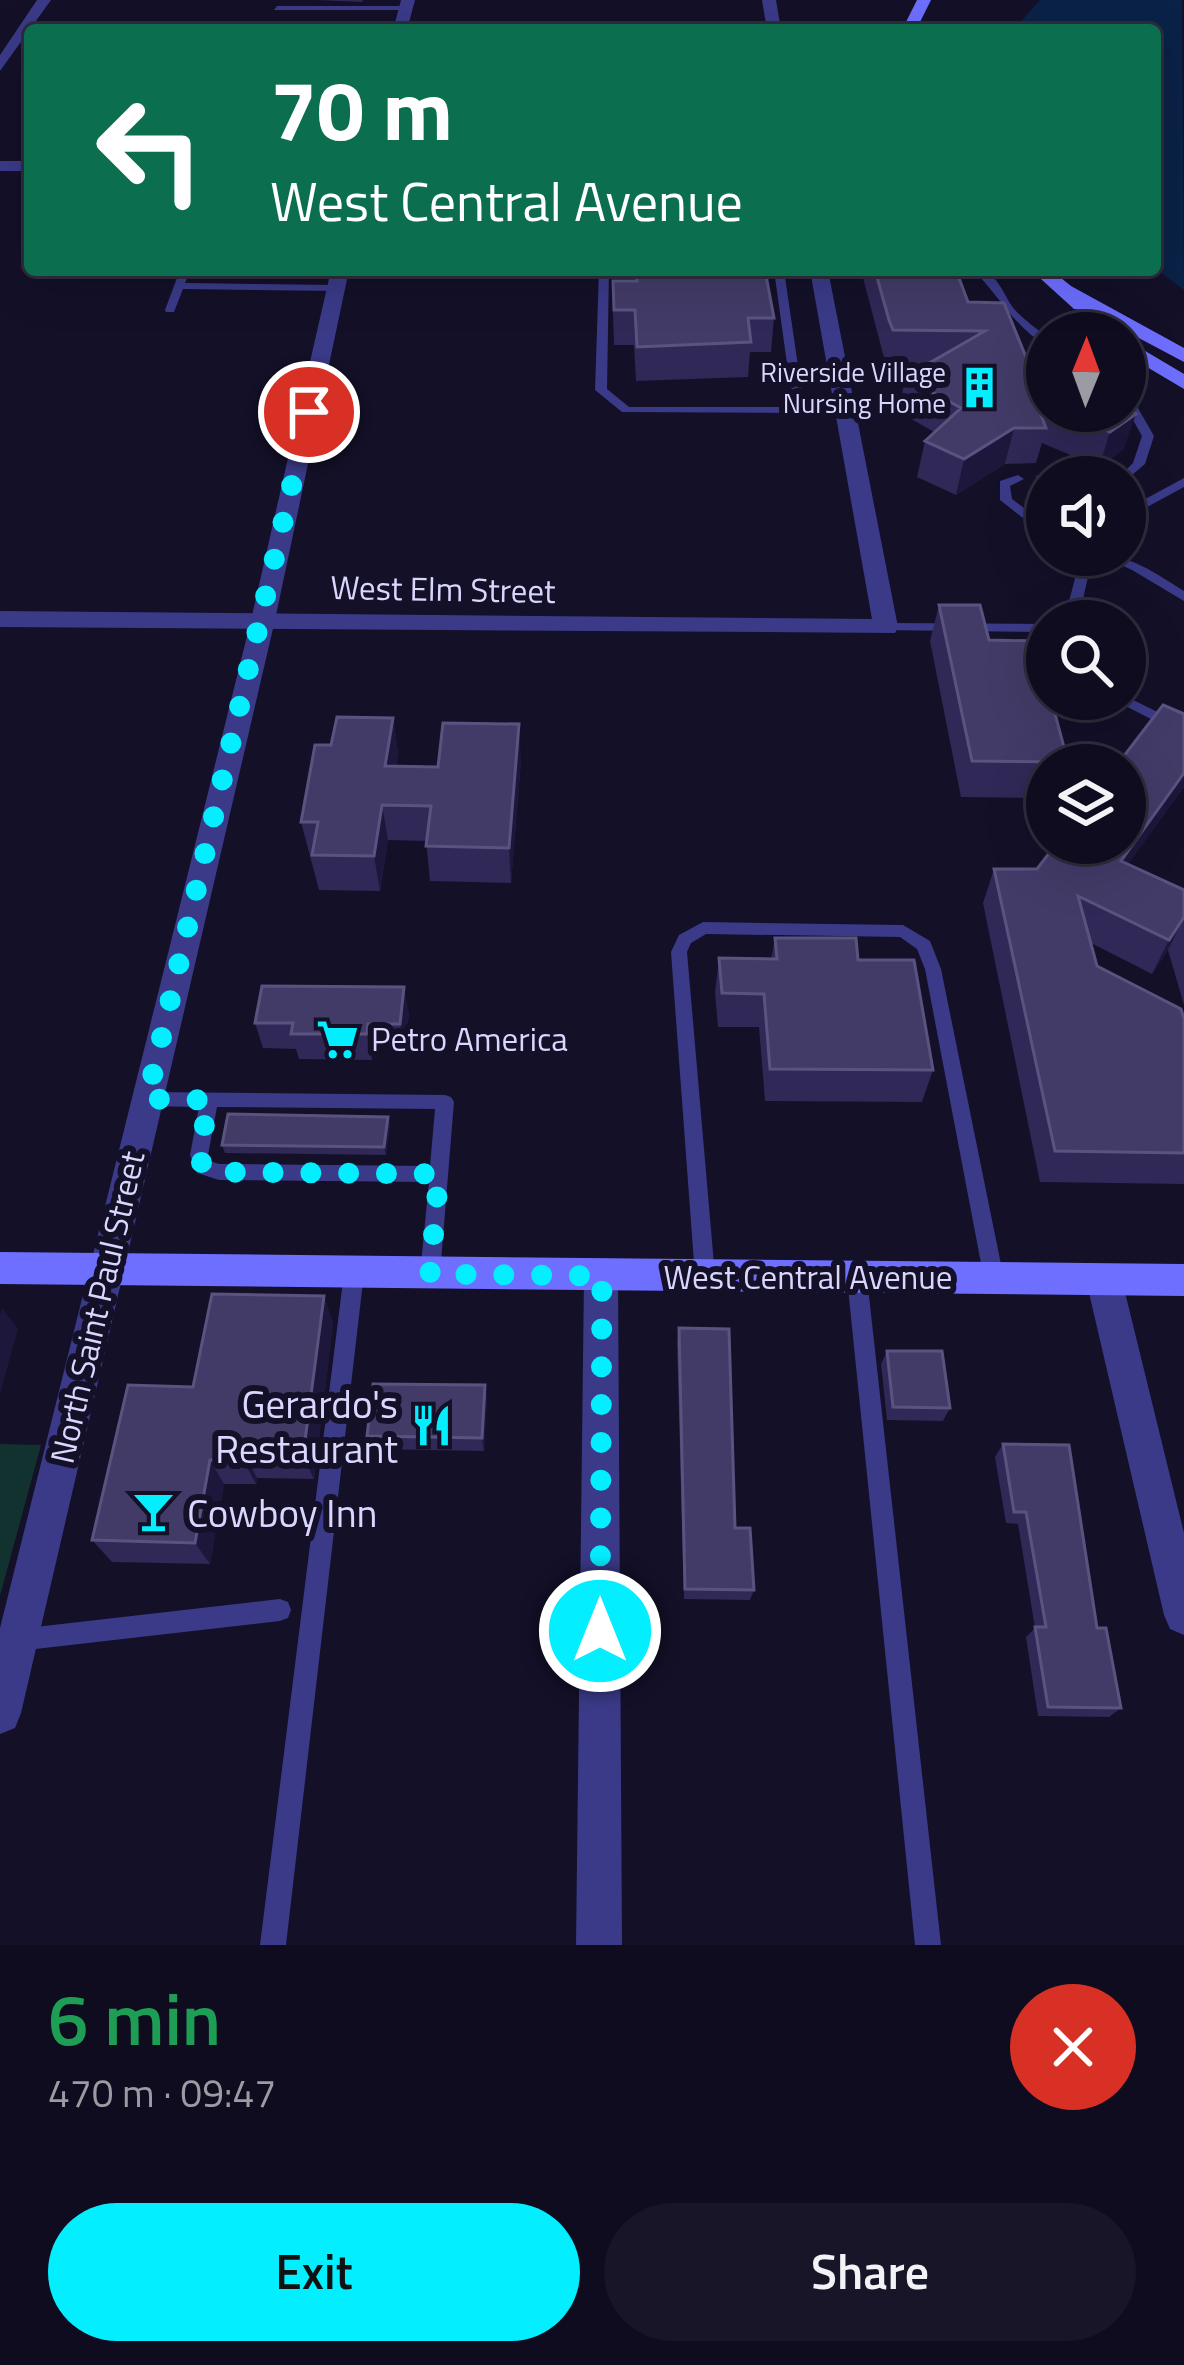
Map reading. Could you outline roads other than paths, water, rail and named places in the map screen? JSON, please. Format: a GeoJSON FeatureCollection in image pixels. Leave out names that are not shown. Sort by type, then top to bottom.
{"type":"FeatureCollection","features":[{"type":"Feature","properties":{"kind":"main road"},"geometry":{"type":"LineString","coordinates":[[1047,276],[1089,312]]}},
{"type":"Feature","properties":{"kind":"main road"},"geometry":{"type":"LineString","coordinates":[[1066,291],[1184,356]]}},
{"type":"Feature","properties":{"kind":"main road"},"geometry":{"type":"LineString","coordinates":[[1146,358],[1184,383]]}},
{"type":"Feature","properties":{"kind":"main road","name":"West Central Avenue"},"geometry":{"type":"LineString","coordinates":[[0,1268],[1184,1280]]}},
{"type":"Feature","properties":{"kind":"street"},"geometry":{"type":"LineString","coordinates":[[0,66],[24,30]]}},
{"type":"Feature","properties":{"kind":"street"},"geometry":{"type":"LineString","coordinates":[[820,276],[886,627]]}},
{"type":"Feature","properties":{"kind":"street","name":"North Saint Paul Street"},"geometry":{"type":"LineString","coordinates":[[0,1713],[263,620],[338,279]]}},
{"type":"Feature","properties":{"kind":"street","name":"West Elm Street"},"geometry":{"type":"LineString","coordinates":[[0,619],[886,627]]}},
{"type":"Feature","properties":{"kind":"street"},"geometry":{"type":"LineString","coordinates":[[599,1945],[602,1276]]}},
{"type":"Feature","properties":{"kind":"street"},"geometry":{"type":"LineString","coordinates":[[1104,1280],[1184,1615]]}},
{"type":"Feature","properties":{"kind":"lane"},"geometry":{"type":"LineString","coordinates":[[273,19],[279,4],[407,4]]}},
{"type":"Feature","properties":{"kind":"lane"},"geometry":{"type":"LineString","coordinates":[[170,310],[183,276]]}},
{"type":"Feature","properties":{"kind":"lane"},"geometry":{"type":"LineString","coordinates":[[604,276],[601,390],[626,410],[845,410]]}},
{"type":"Feature","properties":{"kind":"lane"},"geometry":{"type":"LineString","coordinates":[[780,276],[799,410]]}},
{"type":"Feature","properties":{"kind":"lane"},"geometry":{"type":"LineString","coordinates":[[985,276],[1026,324]]}},
{"type":"Feature","properties":{"kind":"lane"},"geometry":{"type":"LineString","coordinates":[[179,286],[338,279]]}},
{"type":"Feature","properties":{"kind":"lane"},"geometry":{"type":"LineString","coordinates":[[1018,479],[1004,484],[1006,500],[1026,516]]}},
{"type":"Feature","properties":{"kind":"lane"},"geometry":{"type":"LineString","coordinates":[[1146,503],[1184,482]]}},
{"type":"Feature","properties":{"kind":"lane"},"geometry":{"type":"LineString","coordinates":[[1146,573],[1184,598]]}},
{"type":"Feature","properties":{"kind":"lane"},"geometry":{"type":"LineString","coordinates":[[886,627],[1026,628]]}},
{"type":"Feature","properties":{"kind":"lane"},"geometry":{"type":"LineString","coordinates":[[1146,712],[1184,731]]}},
{"type":"Feature","properties":{"kind":"lane"},"geometry":{"type":"LineString","coordinates":[[705,1276],[679,952],[685,939],[703,928],[903,931],[924,945],[933,969],[994,1279]]}},
{"type":"Feature","properties":{"kind":"lane"},"geometry":{"type":"LineString","coordinates":[[147,1099],[445,1102],[430,1274]]}},
{"type":"Feature","properties":{"kind":"lane"},"geometry":{"type":"LineString","coordinates":[[209,1100],[199,1155],[203,1167],[219,1172],[439,1174]]}},
{"type":"Feature","properties":{"kind":"lane"},"geometry":{"type":"LineString","coordinates":[[273,1945],[354,1273]]}},
{"type":"Feature","properties":{"kind":"lane"},"geometry":{"type":"LineString","coordinates":[[856,1278],[928,1945]]}},
{"type":"Feature","properties":{"kind":"lane"},"geometry":{"type":"LineString","coordinates":[[17,1641],[280,1610]]}},
{"type":"Feature","properties":{"kind":"water"},"geometry":{"type":"Polygon","coordinates":[[[1040,0],[1182,0],[1184,290],[1161,273],[1161,24],[1018,24],[1040,0]]]}},
{"type":"Feature","properties":{"kind":"place","name":"Riverside Village Nursing Home"},"geometry":{"type":"Point","coordinates":[980,387]}},
{"type":"Feature","properties":{"kind":"place","name":"Petro America"},"geometry":{"type":"Point","coordinates":[337,1039]}},
{"type":"Feature","properties":{"kind":"place","name":"Gerardo's Restaurant"},"geometry":{"type":"Point","coordinates":[432,1425]}},
{"type":"Feature","properties":{"kind":"place","name":"Cowboy Inn"},"geometry":{"type":"Point","coordinates":[153,1512]}}]}
